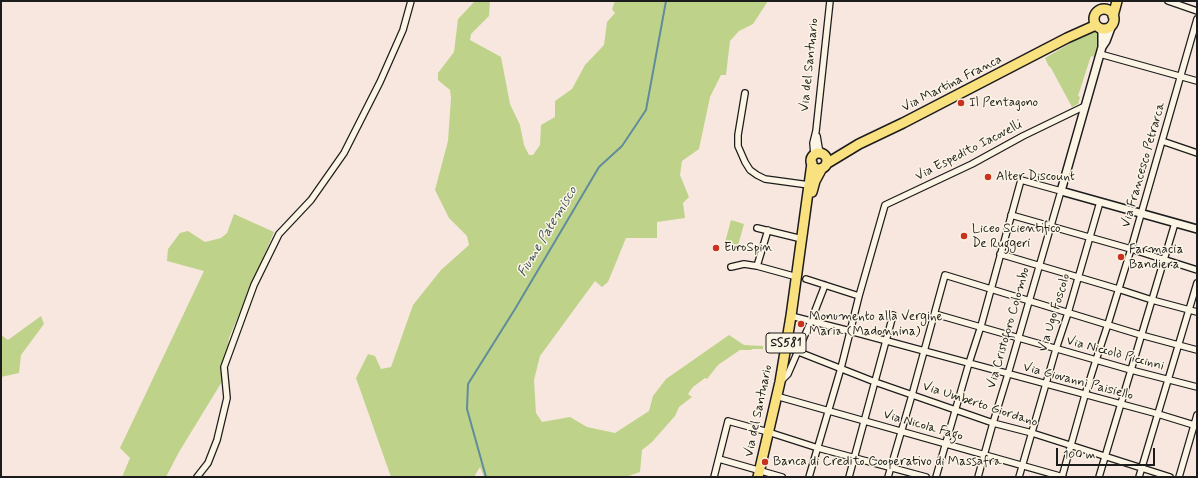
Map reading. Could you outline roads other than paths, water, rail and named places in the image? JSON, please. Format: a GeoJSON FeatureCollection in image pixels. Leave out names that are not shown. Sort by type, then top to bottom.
{"type":"FeatureCollection","features":[{"type":"Feature","properties":{"kind":"main road","name":"Via Martina Franca"},"geometry":{"type":"LineString","coordinates":[[1067,38],[1097,13],[1104,1]]}},
{"type":"Feature","properties":{"kind":"main road"},"geometry":{"type":"LineString","coordinates":[[1112,20],[1112,14],[1107,10],[1102,10],[1097,13],[1094,20],[1097,26],[1104,29],[1112,20],[1117,1]]}},
{"type":"Feature","properties":{"kind":"main road","name":"Via Martina Franca"},"geometry":{"type":"LineString","coordinates":[[818,156],[835,154],[847,150],[1067,38],[1097,26]]}},
{"type":"Feature","properties":{"kind":"main road","name":"Via Martina Franca"},"geometry":{"type":"LineString","coordinates":[[824,166],[847,150]]}},
{"type":"Feature","properties":{"kind":"main road"},"geometry":{"type":"LineString","coordinates":[[818,156],[827,159],[824,166],[817,168],[813,165],[818,156]]}},
{"type":"Feature","properties":{"kind":"main road","name":"Via del Santuario"},"geometry":{"type":"LineString","coordinates":[[758,474],[780,382],[791,316],[801,278],[802,239],[809,185],[818,156]]}},
{"type":"Feature","properties":{"kind":"main road","name":"Via del Santuario"},"geometry":{"type":"LineString","coordinates":[[806,208],[816,181],[824,166]]}},
{"type":"Feature","properties":{"kind":"street"},"geometry":{"type":"LineString","coordinates":[[197,477],[208,463],[217,440],[227,398],[224,367],[254,285],[279,234],[311,200],[344,153],[380,82],[403,30],[411,1]]}},
{"type":"Feature","properties":{"kind":"street","name":"Via del Santuario"},"geometry":{"type":"LineString","coordinates":[[818,156],[819,148],[816,131],[830,1]]}},
{"type":"Feature","properties":{"kind":"street"},"geometry":{"type":"LineString","coordinates":[[1168,1],[1197,12]]}},
{"type":"Feature","properties":{"kind":"street","name":"Via Francesco Petrarca"},"geometry":{"type":"LineString","coordinates":[[1063,477],[1085,395],[1131,249],[1197,19]]}},
{"type":"Feature","properties":{"kind":"street","name":"Via Cristoforo Colombo"},"geometry":{"type":"LineString","coordinates":[[978,477],[1018,338],[1030,302],[1101,51],[1106,41],[1112,20]]}},
{"type":"Feature","properties":{"kind":"street","name":"Via Cristoforo Colombo"},"geometry":{"type":"LineString","coordinates":[[1097,26],[1102,32],[1101,51]]}},
{"type":"Feature","properties":{"kind":"street"},"geometry":{"type":"LineString","coordinates":[[1101,51],[1197,81]]}},
{"type":"Feature","properties":{"kind":"street"},"geometry":{"type":"LineString","coordinates":[[745,93],[738,140],[738,146],[744,162],[750,170],[764,179],[809,185]]}},
{"type":"Feature","properties":{"kind":"street","name":"Via Espedito Iacovelli"},"geometry":{"type":"LineString","coordinates":[[859,296],[884,205],[972,164],[1023,136],[1085,106]]}},
{"type":"Feature","properties":{"kind":"street"},"geometry":{"type":"LineString","coordinates":[[1162,142],[1197,153]]}},
{"type":"Feature","properties":{"kind":"street"},"geometry":{"type":"LineString","coordinates":[[936,477],[1012,215],[1020,180],[1197,229]]}},
{"type":"Feature","properties":{"kind":"street","name":"Via Ugo Foscolo"},"geometry":{"type":"LineString","coordinates":[[1019,477],[1045,384],[1068,313],[1100,202]]}},
{"type":"Feature","properties":{"kind":"street"},"geometry":{"type":"LineString","coordinates":[[1012,215],[1131,249],[1197,270]]}},
{"type":"Feature","properties":{"kind":"street"},"geometry":{"type":"LineString","coordinates":[[1099,477],[1175,223]]}},
{"type":"Feature","properties":{"kind":"street"},"geometry":{"type":"LineString","coordinates":[[757,228],[802,239]]}},
{"type":"Feature","properties":{"kind":"street"},"geometry":{"type":"LineString","coordinates":[[757,266],[768,230]]}},
{"type":"Feature","properties":{"kind":"street"},"geometry":{"type":"LineString","coordinates":[[1000,254],[1197,312]]}},
{"type":"Feature","properties":{"kind":"street"},"geometry":{"type":"LineString","coordinates":[[731,267],[744,264],[757,266],[859,296],[841,368],[809,477]]}},
{"type":"Feature","properties":{"kind":"street"},"geometry":{"type":"LineString","coordinates":[[888,477],[945,275],[1030,302],[1197,350]]}},
{"type":"Feature","properties":{"kind":"street"},"geometry":{"type":"LineString","coordinates":[[1139,477],[1197,283]]}},
{"type":"Feature","properties":{"kind":"street"},"geometry":{"type":"LineString","coordinates":[[780,382],[788,374],[825,285]]}},
{"type":"Feature","properties":{"kind":"street","name":"Via Niccolò Piccinni"},"geometry":{"type":"LineString","coordinates":[[935,314],[1131,370],[1197,387]]}},
{"type":"Feature","properties":{"kind":"street"},"geometry":{"type":"LineString","coordinates":[[849,477],[893,315]]}},
{"type":"Feature","properties":{"kind":"street","name":"Via Giovanni Paisiello"},"geometry":{"type":"LineString","coordinates":[[791,316],[1158,414],[1195,426]]}},
{"type":"Feature","properties":{"kind":"street","name":"Via Umberto Giordano"},"geometry":{"type":"LineString","coordinates":[[786,347],[875,382],[993,423],[1032,433],[1170,477]]}},
{"type":"Feature","properties":{"kind":"street","name":"Via Nicola Fago"},"geometry":{"type":"LineString","coordinates":[[776,396],[1063,477]]}},
{"type":"Feature","properties":{"kind":"street"},"geometry":{"type":"LineString","coordinates":[[1179,477],[1197,415]]}},
{"type":"Feature","properties":{"kind":"street"},"geometry":{"type":"LineString","coordinates":[[714,477],[728,422],[768,432],[853,458],[926,477]]}},
{"type":"Feature","properties":{"kind":"street"},"geometry":{"type":"LineString","coordinates":[[719,459],[758,474],[782,477]]}},
{"type":"Feature","properties":{"kind":"waterway","name":"Fiume Patemisco"},"geometry":{"type":"LineString","coordinates":[[486,477],[467,409],[468,384],[515,309],[599,167],[622,146],[646,110],[666,1]]}},
{"type":"Feature","properties":{"kind":"place","name":"Il Pentagono"},"geometry":{"type":"Point","coordinates":[961,103]}},
{"type":"Feature","properties":{"kind":"place","name":"Alter Discount"},"geometry":{"type":"Point","coordinates":[988,177]}},
{"type":"Feature","properties":{"kind":"place","name":"Liceo Scientifico De Ruggeri"},"geometry":{"type":"Point","coordinates":[964,236]}},
{"type":"Feature","properties":{"kind":"place","name":"EuroSpin"},"geometry":{"type":"Point","coordinates":[716,248]}},
{"type":"Feature","properties":{"kind":"place","name":"Farmacia Bandiera"},"geometry":{"type":"Point","coordinates":[1121,257]}},
{"type":"Feature","properties":{"kind":"place","name":"Monumento alla Vergine Maria (Madonnina)"},"geometry":{"type":"Point","coordinates":[801,324]}},
{"type":"Feature","properties":{"kind":"place","name":"Banca di Credito Cooperativo di Massafra"},"geometry":{"type":"Point","coordinates":[765,462]}}]}
